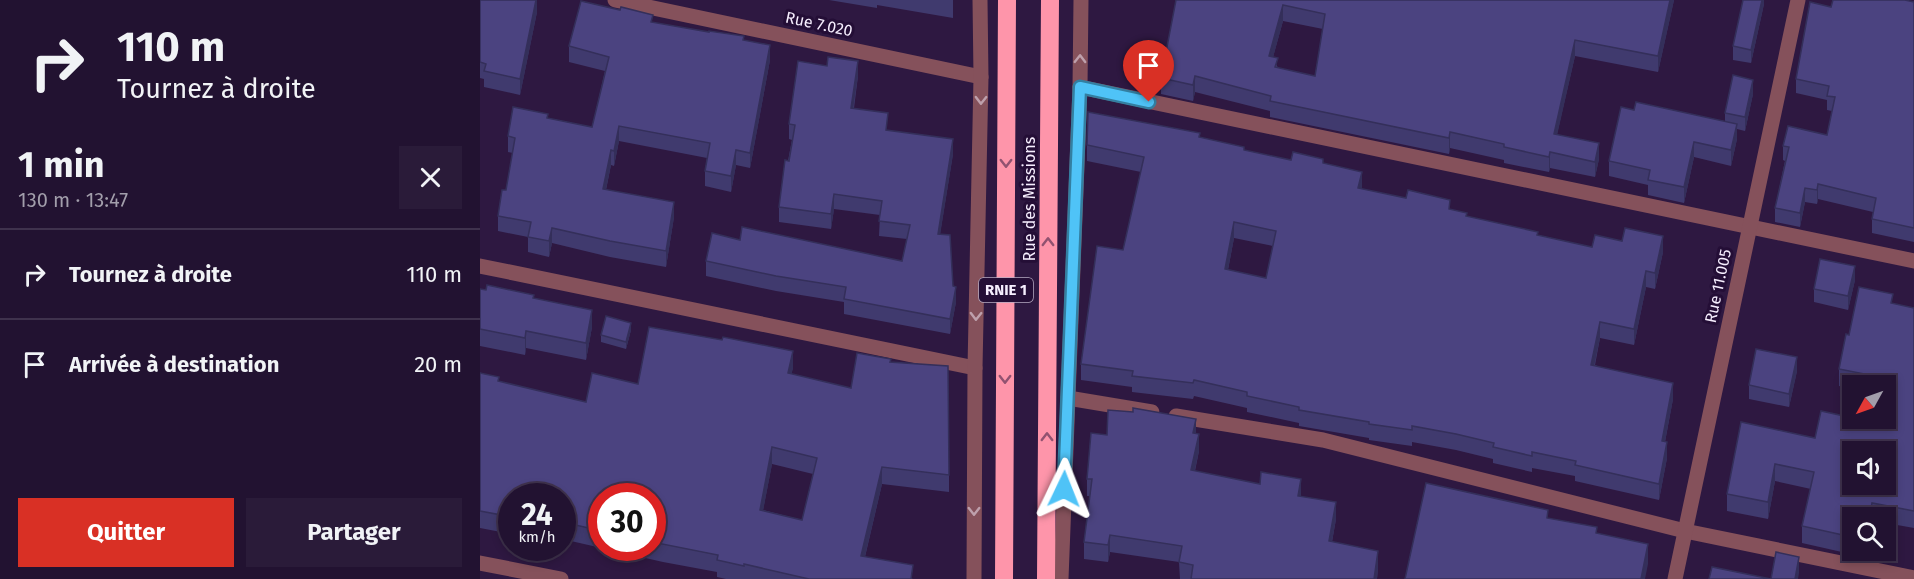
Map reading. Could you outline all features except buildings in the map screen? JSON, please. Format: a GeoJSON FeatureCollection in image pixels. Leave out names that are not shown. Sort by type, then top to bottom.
{"type":"FeatureCollection","features":[{"type":"Feature","properties":{"kind":"highway","name":"Rue des Missions"},"geometry":{"type":"LineString","coordinates":[[1004,579],[1007,0]]}},
{"type":"Feature","properties":{"kind":"highway","name":"Rue des Missions"},"geometry":{"type":"LineString","coordinates":[[1046,579],[1050,0]]}},
{"type":"Feature","properties":{"kind":"street","name":"Rue 7.020"},"geometry":{"type":"LineString","coordinates":[[615,0],[981,76]]}},
{"type":"Feature","properties":{"kind":"street"},"geometry":{"type":"LineString","coordinates":[[974,579],[980,0]]}},
{"type":"Feature","properties":{"kind":"street"},"geometry":{"type":"LineString","coordinates":[[1061,579],[1080,87],[1080,0]]}},
{"type":"Feature","properties":{"kind":"street","name":"Rue 11.005"},"geometry":{"type":"LineString","coordinates":[[1675,579],[1798,0]]}},
{"type":"Feature","properties":{"kind":"street"},"geometry":{"type":"LineString","coordinates":[[1080,87],[1914,261]]}},
{"type":"Feature","properties":{"kind":"street"},"geometry":{"type":"LineString","coordinates":[[480,266],[975,368]]}},
{"type":"Feature","properties":{"kind":"street"},"geometry":{"type":"LineString","coordinates":[[1068,398],[1323,440],[1685,531],[1914,578]]}},
{"type":"Feature","properties":{"kind":"street"},"geometry":{"type":"LineString","coordinates":[[480,563],[561,579]]}},
{"type":"Feature","properties":{"kind":"route"},"geometry":{"type":"LineString","coordinates":[[1064,489],[1080,87],[1149,102]]}}]}
